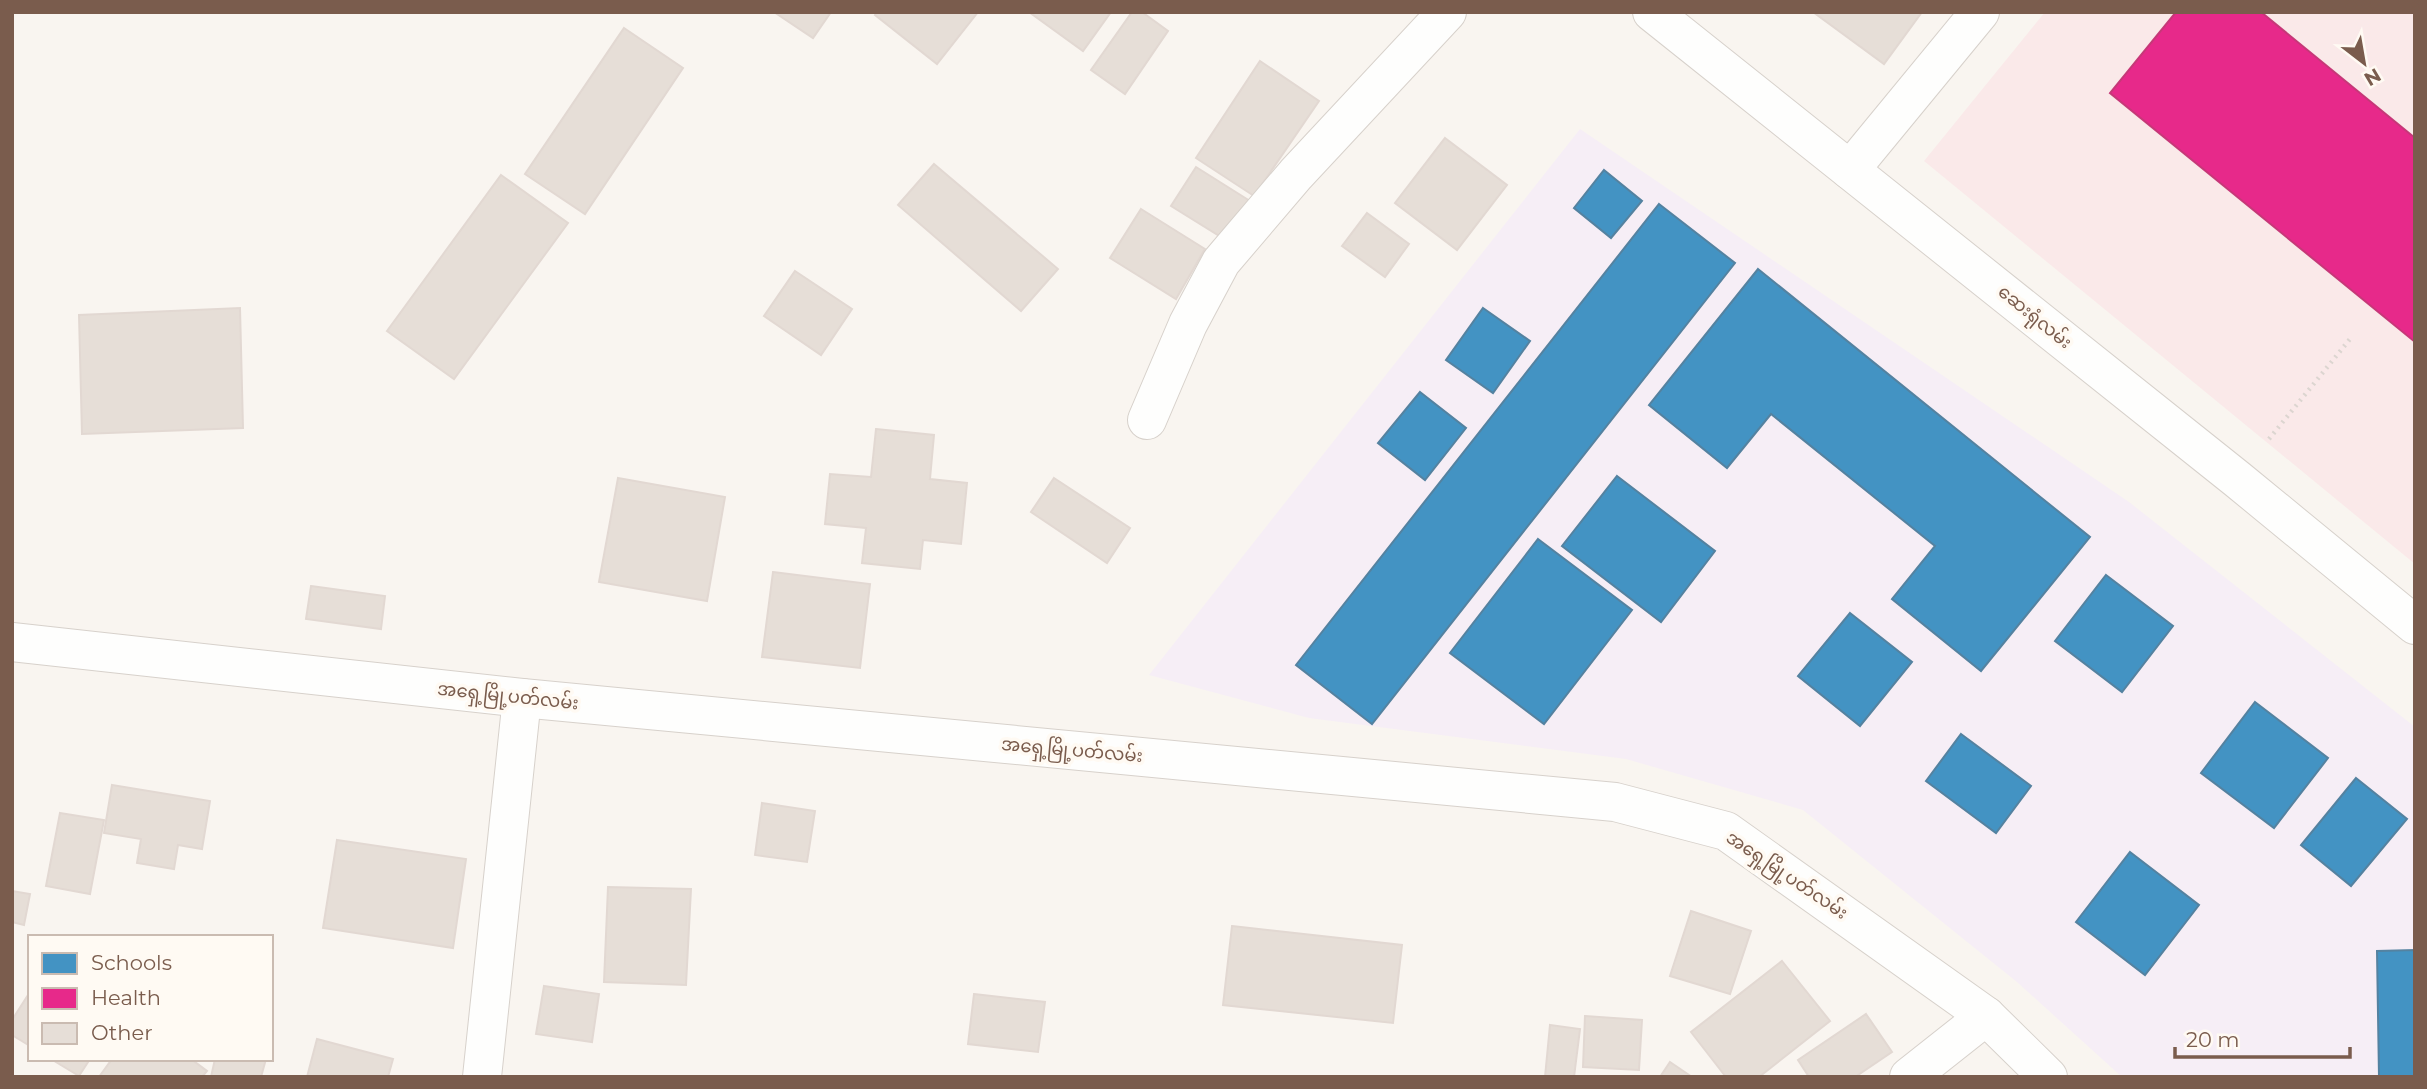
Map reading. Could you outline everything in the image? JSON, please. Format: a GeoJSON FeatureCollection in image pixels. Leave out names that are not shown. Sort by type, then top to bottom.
{"type":"FeatureCollection","features":[{"type":"Feature","properties":{"kind":"street"},"geometry":{"type":"LineString","coordinates":[[1147,420],[1188,324],[1222,262],[1296,174],[1447,12]]}},
{"type":"Feature","properties":{"kind":"street","name":"ဆေးရုံလမ်း"},"geometry":{"type":"LineString","coordinates":[[1652,12],[2237,479],[2415,625]]}},
{"type":"Feature","properties":{"kind":"street"},"geometry":{"type":"LineString","coordinates":[[1850,170],[1980,12]]}},
{"type":"Feature","properties":{"kind":"street","name":"အရှေ့မြို့ပတ်လမ်း"},"geometry":{"type":"LineString","coordinates":[[12,642],[523,698],[1615,802],[1726,831],[1986,1016],[2048,1077]]}},
{"type":"Feature","properties":{"kind":"street"},"geometry":{"type":"LineString","coordinates":[[482,1077],[523,698]]}},
{"type":"Feature","properties":{"kind":"street"},"geometry":{"type":"LineString","coordinates":[[1909,1077],[1986,1016]]}},
{"type":"Feature","properties":{"kind":"path"},"geometry":{"type":"LineString","coordinates":[[2237,479],[2350,339]]}},
{"type":"Feature","properties":{"kind":"shaded area"},"geometry":{"type":"Polygon","coordinates":[[[2045,12],[2415,12],[2415,564],[1924,161],[2045,12]]]}},
{"type":"Feature","properties":{"kind":"shaded area"},"geometry":{"type":"Polygon","coordinates":[[[1580,129],[2129,502],[2415,727],[2415,1077],[2122,1077],[2017,982],[1803,810],[1626,759],[1309,718],[1149,675],[1580,129]]]}},
{"type":"Feature","properties":{"kind":"building: Schools"},"geometry":{"type":"Polygon","coordinates":[[[1604,170],[1642,201],[1611,238],[1574,208],[1604,170]]]}},
{"type":"Feature","properties":{"kind":"building: Schools"},"geometry":{"type":"Polygon","coordinates":[[[1659,204],[1735,263],[1372,724],[1296,665],[1659,204]]]}},
{"type":"Feature","properties":{"kind":"building: Schools"},"geometry":{"type":"Polygon","coordinates":[[[1758,269],[2090,537],[1981,671],[1892,599],[1935,546],[1771,414],[1727,468],[1649,405],[1758,269]]]}},
{"type":"Feature","properties":{"kind":"building: Schools"},"geometry":{"type":"Polygon","coordinates":[[[1483,308],[1530,341],[1493,393],[1446,360],[1483,308]]]}},
{"type":"Feature","properties":{"kind":"building: Schools"},"geometry":{"type":"Polygon","coordinates":[[[1420,392],[1466,428],[1425,480],[1378,443],[1420,392]]]}},
{"type":"Feature","properties":{"kind":"building: Schools"},"geometry":{"type":"Polygon","coordinates":[[[1617,476],[1715,551],[1661,622],[1562,546],[1617,476]]]}},
{"type":"Feature","properties":{"kind":"building: Schools"},"geometry":{"type":"Polygon","coordinates":[[[1538,539],[1632,610],[1544,724],[1450,653],[1538,539]]]}},
{"type":"Feature","properties":{"kind":"building: Schools"},"geometry":{"type":"Polygon","coordinates":[[[2106,575],[2173,626],[2122,692],[2055,641],[2106,575]]]}},
{"type":"Feature","properties":{"kind":"building: Schools"},"geometry":{"type":"Polygon","coordinates":[[[1850,613],[1912,662],[1860,726],[1798,676],[1850,613]]]}},
{"type":"Feature","properties":{"kind":"building: Schools"},"geometry":{"type":"Polygon","coordinates":[[[2255,702],[2328,758],[2274,828],[2201,773],[2255,702]]]}},
{"type":"Feature","properties":{"kind":"building: Schools"},"geometry":{"type":"Polygon","coordinates":[[[1961,734],[2031,786],[1996,833],[1926,781],[1961,734]]]}},
{"type":"Feature","properties":{"kind":"building: Schools"},"geometry":{"type":"Polygon","coordinates":[[[2356,778],[2407,819],[2351,886],[2301,845],[2356,778]]]}},
{"type":"Feature","properties":{"kind":"building: Schools"},"geometry":{"type":"Polygon","coordinates":[[[2130,852],[2199,905],[2145,975],[2076,922],[2130,852]]]}},
{"type":"Feature","properties":{"kind":"building: Schools"},"geometry":{"type":"Polygon","coordinates":[[[2415,950],[2415,1077],[2379,1077],[2377,951],[2415,950]]]}},
{"type":"Feature","properties":{"kind":"building: Health"},"geometry":{"type":"Polygon","coordinates":[[[2176,12],[2261,12],[2415,138],[2415,342],[2110,93],[2176,12]]]}},
{"type":"Feature","properties":{"kind":"building: Other"},"geometry":{"type":"Polygon","coordinates":[[[774,12],[831,12],[813,38],[774,12]]]}},
{"type":"Feature","properties":{"kind":"building: Other"},"geometry":{"type":"Polygon","coordinates":[[[877,12],[978,12],[937,64],[875,15],[877,12]]]}},
{"type":"Feature","properties":{"kind":"building: Other"},"geometry":{"type":"Polygon","coordinates":[[[1029,12],[1111,12],[1083,51],[1029,12]]]}},
{"type":"Feature","properties":{"kind":"building: Other"},"geometry":{"type":"Polygon","coordinates":[[[1132,12],[1142,12],[1168,31],[1125,94],[1091,70],[1132,12]]]}},
{"type":"Feature","properties":{"kind":"building: Other"},"geometry":{"type":"Polygon","coordinates":[[[1813,12],[1922,12],[1884,64],[1813,12]]]}},
{"type":"Feature","properties":{"kind":"building: Other"},"geometry":{"type":"Polygon","coordinates":[[[624,28],[683,68],[585,214],[525,174],[624,28]]]}},
{"type":"Feature","properties":{"kind":"building: Other"},"geometry":{"type":"Polygon","coordinates":[[[1260,61],[1319,101],[1254,196],[1196,158],[1260,61]]]}},
{"type":"Feature","properties":{"kind":"building: Other"},"geometry":{"type":"Polygon","coordinates":[[[1445,138],[1507,185],[1457,250],[1395,203],[1445,138]]]}},
{"type":"Feature","properties":{"kind":"building: Other"},"geometry":{"type":"Polygon","coordinates":[[[934,164],[1058,269],[1021,311],[898,205],[934,164]]]}},
{"type":"Feature","properties":{"kind":"building: Other"},"geometry":{"type":"Polygon","coordinates":[[[1196,167],[1250,201],[1226,240],[1171,206],[1196,167]]]}},
{"type":"Feature","properties":{"kind":"building: Other"},"geometry":{"type":"Polygon","coordinates":[[[501,175],[568,223],[454,379],[387,331],[501,175]]]}},
{"type":"Feature","properties":{"kind":"building: Other"},"geometry":{"type":"Polygon","coordinates":[[[1141,209],[1205,249],[1176,299],[1110,258],[1141,209]]]}},
{"type":"Feature","properties":{"kind":"building: Other"},"geometry":{"type":"Polygon","coordinates":[[[1367,213],[1409,244],[1385,277],[1342,246],[1367,213]]]}},
{"type":"Feature","properties":{"kind":"building: Other"},"geometry":{"type":"Polygon","coordinates":[[[795,271],[852,309],[821,355],[764,316],[795,271]]]}},
{"type":"Feature","properties":{"kind":"building: Other"},"geometry":{"type":"Polygon","coordinates":[[[240,308],[243,428],[82,434],[79,315],[240,308]]]}},
{"type":"Feature","properties":{"kind":"building: Other"},"geometry":{"type":"Polygon","coordinates":[[[876,429],[934,435],[930,479],[967,483],[961,544],[923,540],[920,569],[862,563],[866,528],[825,524],[830,474],[871,477],[876,429]]]}},
{"type":"Feature","properties":{"kind":"building: Other"},"geometry":{"type":"Polygon","coordinates":[[[618,478],[725,497],[707,601],[599,582],[618,478]]]}},
{"type":"Feature","properties":{"kind":"building: Other"},"geometry":{"type":"Polygon","coordinates":[[[1054,478],[1130,528],[1107,563],[1031,512],[1054,478]]]}},
{"type":"Feature","properties":{"kind":"building: Other"},"geometry":{"type":"Polygon","coordinates":[[[773,572],[870,584],[860,668],[762,657],[773,572]]]}},
{"type":"Feature","properties":{"kind":"building: Other"},"geometry":{"type":"Polygon","coordinates":[[[311,586],[385,596],[381,629],[306,619],[311,586]]]}},
{"type":"Feature","properties":{"kind":"building: Other"},"geometry":{"type":"Polygon","coordinates":[[[112,785],[210,801],[202,849],[178,845],[174,869],[137,863],[141,839],[104,833],[112,785]]]}},
{"type":"Feature","properties":{"kind":"building: Other"},"geometry":{"type":"Polygon","coordinates":[[[762,803],[815,811],[807,862],[755,855],[762,803]]]}},
{"type":"Feature","properties":{"kind":"building: Other"},"geometry":{"type":"Polygon","coordinates":[[[60,813],[104,820],[90,894],[46,886],[60,813]]]}},
{"type":"Feature","properties":{"kind":"building: Other"},"geometry":{"type":"Polygon","coordinates":[[[337,840],[466,859],[453,948],[323,928],[337,840]]]}},
{"type":"Feature","properties":{"kind":"building: Other"},"geometry":{"type":"Polygon","coordinates":[[[608,887],[691,889],[686,985],[604,982],[608,887]]]}},
{"type":"Feature","properties":{"kind":"building: Other"},"geometry":{"type":"Polygon","coordinates":[[[12,891],[30,894],[24,925],[12,922],[12,891]]]}},
{"type":"Feature","properties":{"kind":"building: Other"},"geometry":{"type":"Polygon","coordinates":[[[1691,911],[1751,931],[1730,994],[1670,976],[1691,911]]]}},
{"type":"Feature","properties":{"kind":"building: Other"},"geometry":{"type":"Polygon","coordinates":[[[1232,926],[1402,945],[1393,1023],[1223,1005],[1232,926]]]}},
{"type":"Feature","properties":{"kind":"building: Other"},"geometry":{"type":"Polygon","coordinates":[[[1782,961],[1830,1021],[1759,1077],[1726,1077],[1691,1032],[1782,961]]]}},
{"type":"Feature","properties":{"kind":"building: Other"},"geometry":{"type":"Polygon","coordinates":[[[544,986],[599,994],[592,1042],[536,1034],[544,986]]]}},
{"type":"Feature","properties":{"kind":"building: Other"},"geometry":{"type":"Polygon","coordinates":[[[974,994],[1045,1002],[1038,1052],[968,1044],[974,994]]]}},
{"type":"Feature","properties":{"kind":"building: Other"},"geometry":{"type":"Polygon","coordinates":[[[28,995],[28,1045],[12,1035],[12,1020],[28,995]]]}},
{"type":"Feature","properties":{"kind":"building: Other"},"geometry":{"type":"Polygon","coordinates":[[[1866,1014],[1892,1052],[1855,1077],[1809,1077],[1798,1060],[1866,1014]]]}},
{"type":"Feature","properties":{"kind":"building: Other"},"geometry":{"type":"Polygon","coordinates":[[[1585,1016],[1642,1020],[1639,1070],[1583,1067],[1585,1016]]]}},
{"type":"Feature","properties":{"kind":"building: Other"},"geometry":{"type":"Polygon","coordinates":[[[1550,1025],[1580,1029],[1574,1077],[1545,1077],[1550,1025]]]}},
{"type":"Feature","properties":{"kind":"building: Other"},"geometry":{"type":"Polygon","coordinates":[[[317,1039],[393,1059],[388,1077],[307,1077],[317,1039]]]}},
{"type":"Feature","properties":{"kind":"building: Other"},"geometry":{"type":"Polygon","coordinates":[[[54,1061],[89,1061],[79,1076],[54,1061]]]}},
{"type":"Feature","properties":{"kind":"building: Other"},"geometry":{"type":"Polygon","coordinates":[[[111,1061],[194,1061],[207,1071],[202,1077],[99,1077],[111,1061]]]}},
{"type":"Feature","properties":{"kind":"building: Other"},"geometry":{"type":"Polygon","coordinates":[[[215,1061],[265,1061],[261,1077],[211,1077],[215,1061]]]}},
{"type":"Feature","properties":{"kind":"building: Other"},"geometry":{"type":"Polygon","coordinates":[[[1670,1062],[1692,1077],[1660,1077],[1670,1062]]]}}]}
